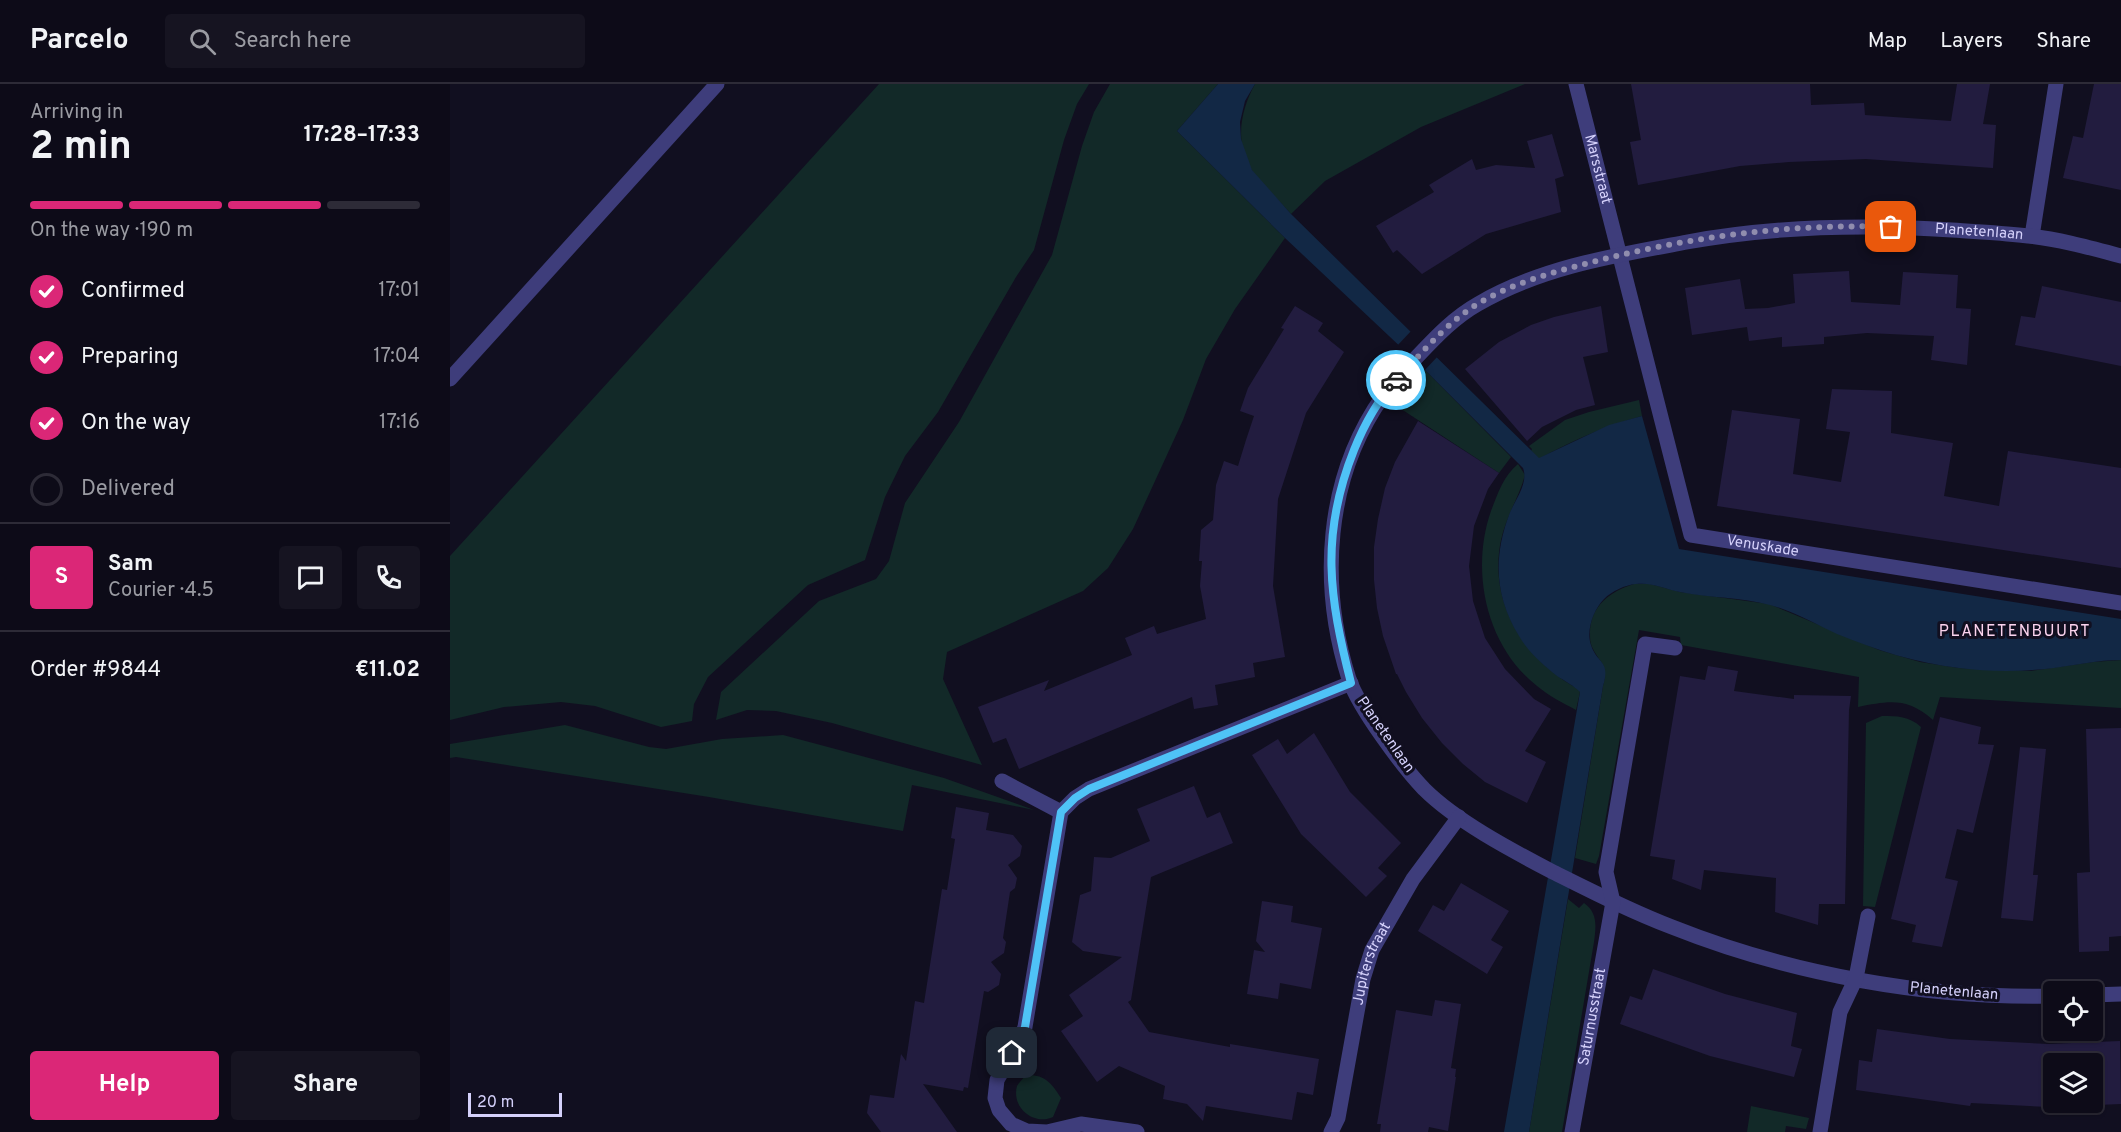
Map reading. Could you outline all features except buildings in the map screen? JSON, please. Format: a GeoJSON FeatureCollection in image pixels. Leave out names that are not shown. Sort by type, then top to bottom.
{"type":"FeatureCollection","features":[{"type":"Feature","properties":{"kind":"street"},"geometry":{"type":"LineString","coordinates":[[450,379],[717,84]]}},
{"type":"Feature","properties":{"kind":"street","name":"Marsstraat"},"geometry":{"type":"LineString","coordinates":[[1576,84],[1619,254]]}},
{"type":"Feature","properties":{"kind":"street"},"geometry":{"type":"LineString","coordinates":[[2032,236],[2056,84]]}},
{"type":"Feature","properties":{"kind":"street","name":"Planetenlaan"},"geometry":{"type":"LineString","coordinates":[[2043,996],[2018,997],[1903,987],[1789,964],[1728,946],[1674,928],[1613,902],[1532,861],[1459,817],[1424,789],[1375,725],[1351,683],[1337,627],[1332,586],[1331,557],[1334,523],[1339,494],[1358,441],[1382,396],[1436,336],[1456,319],[1480,303],[1545,274],[1619,254],[1735,233],[1854,226],[2032,236],[2121,256]]}},
{"type":"Feature","properties":{"kind":"street","name":"Venuskade"},"geometry":{"type":"LineString","coordinates":[[1619,254],[1690,535],[2121,603]]}},
{"type":"Feature","properties":{"kind":"street"},"geometry":{"type":"LineString","coordinates":[[1613,902],[1606,872],[1645,644],[1675,648]]}},
{"type":"Feature","properties":{"kind":"street"},"geometry":{"type":"LineString","coordinates":[[1137,1132],[1081,1124],[1047,1132],[1027,1131],[1011,1124],[999,1110],[995,1098],[996,1080],[1019,1043],[1025,1027],[1061,812],[1075,798],[1089,789],[1351,683]]}},
{"type":"Feature","properties":{"kind":"street"},"geometry":{"type":"LineString","coordinates":[[1002,781],[1061,812]]}},
{"type":"Feature","properties":{"kind":"street","name":"Jupiterstraat"},"geometry":{"type":"LineString","coordinates":[[1331,1132],[1338,1118],[1363,980],[1371,951],[1413,879],[1459,817]]}},
{"type":"Feature","properties":{"kind":"street","name":"Saturnusstraat"},"geometry":{"type":"LineString","coordinates":[[1572,1132],[1613,902]]}},
{"type":"Feature","properties":{"kind":"street"},"geometry":{"type":"LineString","coordinates":[[1820,1132],[1840,1012],[1856,978],[1868,916]]}},
{"type":"Feature","properties":{"kind":"street"},"geometry":{"type":"LineString","coordinates":[[2103,995],[2121,994]]}},
{"type":"Feature","properties":{"kind":"green space"},"geometry":{"type":"Polygon","coordinates":[[[879,84],[1089,84],[1077,104],[1064,140],[1034,250],[938,412],[905,456],[885,497],[865,560],[808,585],[708,677],[694,704],[692,721],[661,727],[595,706],[561,702],[504,707],[450,720],[450,556],[879,84]]]}},
{"type":"Feature","properties":{"kind":"green space"},"geometry":{"type":"Polygon","coordinates":[[[1110,84],[1218,84],[1177,131],[1285,238],[1235,309],[1206,359],[1183,420],[1133,529],[1108,568],[1083,591],[947,652],[943,679],[982,765],[832,723],[776,711],[747,710],[716,720],[721,692],[819,601],[876,579],[889,561],[905,503],[959,422],[1052,255],[1082,146],[1094,112],[1110,84]]]}},
{"type":"Feature","properties":{"kind":"green space"},"geometry":{"type":"Polygon","coordinates":[[[1255,84],[1525,84],[1421,127],[1325,181],[1291,214],[1253,172],[1243,151],[1241,128],[1246,105],[1255,84]]]}},
{"type":"Feature","properties":{"kind":"green space"},"geometry":{"type":"Polygon","coordinates":[[[1424,369],[1511,457],[1499,473],[1392,403],[1409,382],[1414,386],[1424,369]]]}},
{"type":"Feature","properties":{"kind":"green space"},"geometry":{"type":"Polygon","coordinates":[[[1639,400],[1642,416],[1589,434],[1539,459],[1531,451],[1529,446],[1565,420],[1639,400]]]}},
{"type":"Feature","properties":{"kind":"green space"},"geometry":{"type":"Polygon","coordinates":[[[1518,464],[1525,475],[1506,523],[1498,563],[1505,607],[1514,627],[1541,662],[1578,689],[1580,692],[1576,710],[1542,690],[1520,669],[1505,650],[1494,629],[1487,606],[1482,558],[1485,534],[1491,511],[1502,486],[1518,464]]]}},
{"type":"Feature","properties":{"kind":"green space"},"geometry":{"type":"Polygon","coordinates":[[[1634,584],[1650,584],[1680,592],[1769,604],[1879,650],[1920,662],[1959,668],[2031,671],[2121,660],[2121,708],[1940,697],[1933,720],[1915,707],[1906,704],[1888,702],[1858,707],[1859,677],[1681,645],[1680,637],[1639,630],[1596,864],[1575,858],[1605,679],[1603,665],[1591,644],[1591,623],[1603,601],[1617,591],[1634,584]]]}},
{"type":"Feature","properties":{"kind":"green space"},"geometry":{"type":"Polygon","coordinates":[[[1882,716],[1907,719],[1921,727],[1875,907],[1863,906],[1866,723],[1882,716]]]}},
{"type":"Feature","properties":{"kind":"green space"},"geometry":{"type":"Polygon","coordinates":[[[565,725],[649,747],[666,749],[722,739],[783,735],[944,778],[1034,810],[912,785],[903,831],[709,797],[456,757],[450,758],[450,744],[565,725]]]}},
{"type":"Feature","properties":{"kind":"green space"},"geometry":{"type":"Polygon","coordinates":[[[1568,899],[1579,908],[1584,903],[1592,911],[1595,925],[1594,942],[1562,1132],[1529,1132],[1568,899]]]}},
{"type":"Feature","properties":{"kind":"green space"},"geometry":{"type":"Polygon","coordinates":[[[1026,1075],[1043,1078],[1058,1093],[1061,1098],[1053,1117],[1039,1119],[1032,1117],[1021,1108],[1017,1101],[1017,1086],[1026,1075]]]}},
{"type":"Feature","properties":{"kind":"green space"},"geometry":{"type":"Polygon","coordinates":[[[1751,1106],[1809,1118],[1806,1129],[1786,1126],[1785,1132],[1747,1132],[1751,1106]]]}},
{"type":"Feature","properties":{"kind":"water"},"geometry":{"type":"Polygon","coordinates":[[[1218,84],[1255,84],[1245,101],[1240,122],[1241,139],[1252,170],[1291,214],[1539,458],[1609,425],[1642,416],[1679,549],[2121,619],[2121,660],[2042,669],[1994,671],[1943,666],[1896,655],[1759,602],[1691,594],[1642,584],[1623,587],[1607,596],[1597,609],[1589,633],[1591,645],[1604,667],[1605,678],[1529,1132],[1504,1132],[1580,692],[1546,667],[1527,647],[1511,621],[1501,592],[1500,547],[1509,515],[1523,486],[1523,468],[1424,369],[1285,238],[1177,131],[1218,84]]]}},
{"type":"Feature","properties":{"kind":"pier"},"geometry":{"type":"Polygon","coordinates":[[[1412,330],[1439,355],[1423,372],[1396,347],[1412,330]]]}},
{"type":"Feature","properties":{"kind":"way so far"},"geometry":{"type":"LineString","coordinates":[[1396,380],[1436,336],[1456,319],[1480,303],[1545,274],[1619,254],[1735,233],[1854,226],[1891,227]]}},
{"type":"Feature","properties":{"kind":"district","name":"PLANETENBUURT"},"geometry":{"type":"Point","coordinates":[2015,632]}},
{"type":"Feature","properties":{"kind":"route"},"geometry":{"type":"LineString","coordinates":[[1012,1053],[1025,1027],[1061,812],[1075,798],[1089,789],[1128,771],[1351,683],[1337,627],[1332,586],[1331,557],[1334,523],[1339,494],[1358,441],[1382,396],[1396,380]]}}]}
